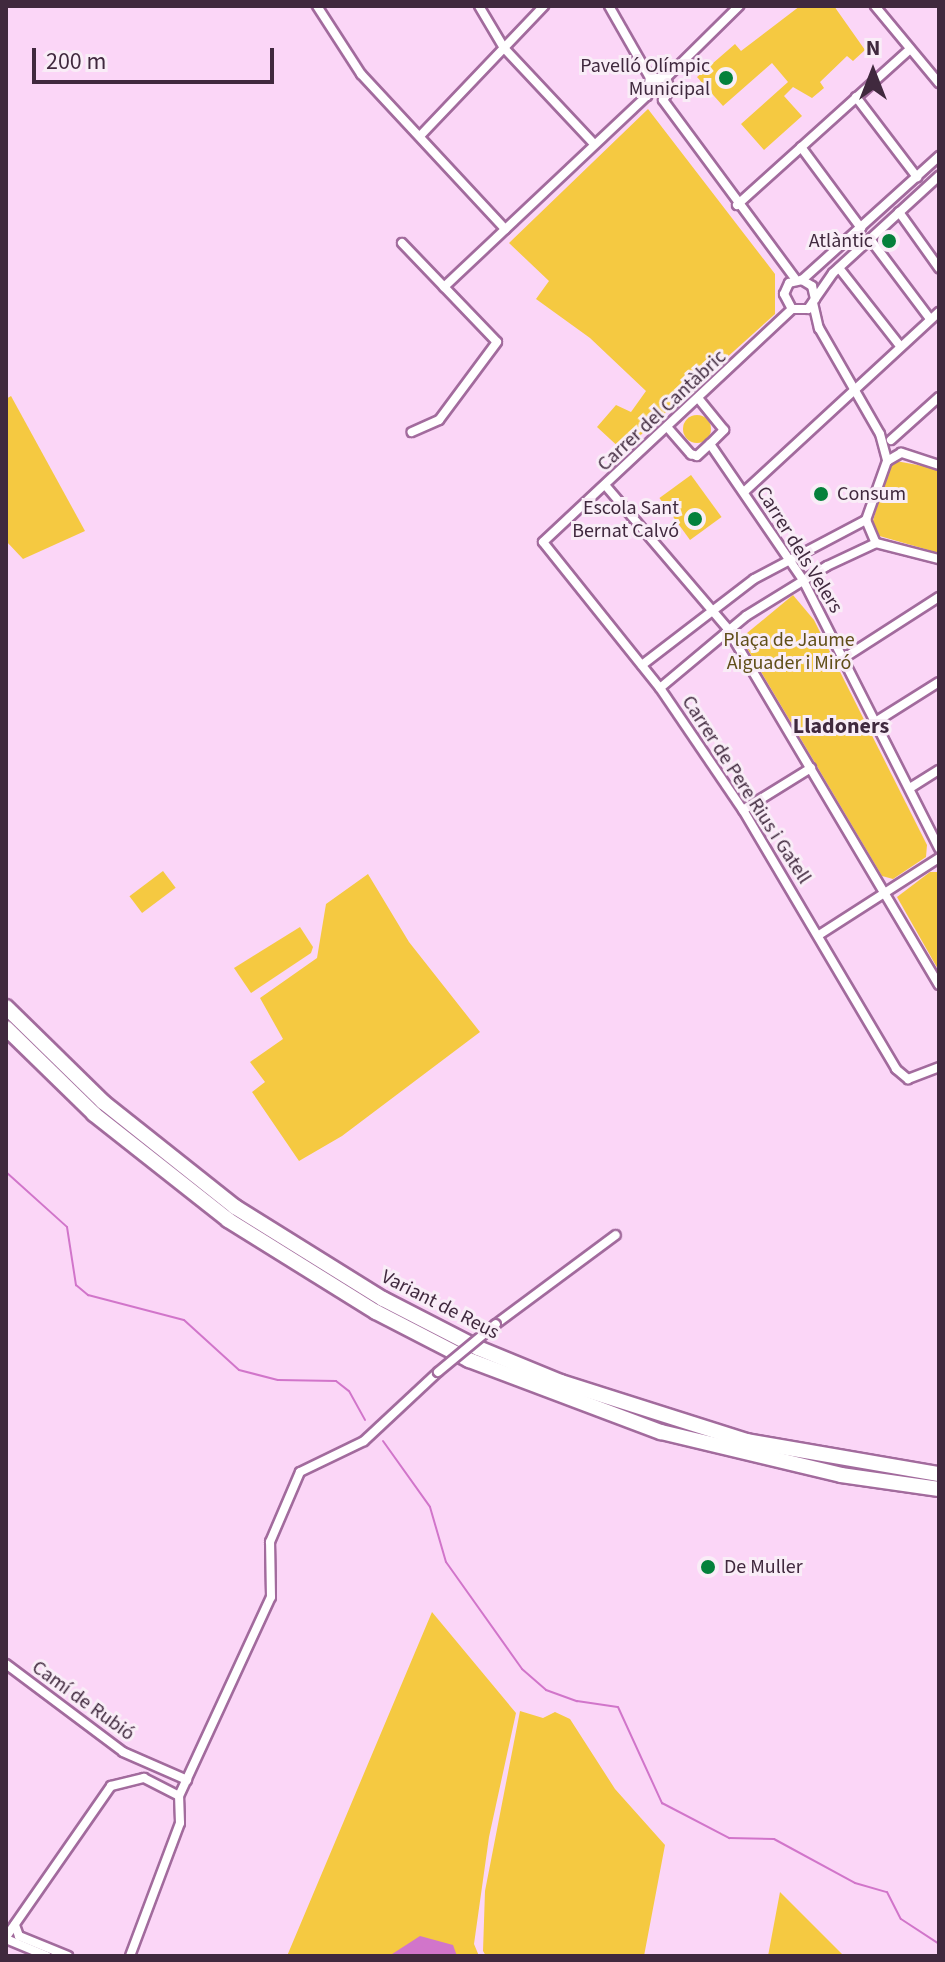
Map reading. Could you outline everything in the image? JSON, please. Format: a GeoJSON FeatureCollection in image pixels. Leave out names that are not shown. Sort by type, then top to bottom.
{"type":"FeatureCollection","features":[{"type":"Feature","properties":{"kind":"highway","name":"Variant de Reus"},"geometry":{"type":"LineString","coordinates":[[6,1007],[103,1102],[235,1207],[383,1299],[478,1348],[561,1382],[733,1437],[844,1461],[939,1474]]}},
{"type":"Feature","properties":{"kind":"highway","name":"Variant de Reus"},"geometry":{"type":"LineString","coordinates":[[6,1028],[94,1114],[228,1220],[376,1312],[469,1360],[675,1436],[841,1475],[939,1489]]}},
{"type":"Feature","properties":{"kind":"street"},"geometry":{"type":"LineString","coordinates":[[317,6],[361,74],[505,229]]}},
{"type":"Feature","properties":{"kind":"street"},"geometry":{"type":"LineString","coordinates":[[479,6],[504,48],[594,144]]}},
{"type":"Feature","properties":{"kind":"street"},"geometry":{"type":"LineString","coordinates":[[420,136],[544,6]]}},
{"type":"Feature","properties":{"kind":"street"},"geometry":{"type":"LineString","coordinates":[[444,287],[647,96],[650,78],[609,6]]}},
{"type":"Feature","properties":{"kind":"street"},"geometry":{"type":"LineString","coordinates":[[650,78],[666,78],[739,6]]}},
{"type":"Feature","properties":{"kind":"street"},"geometry":{"type":"LineString","coordinates":[[875,6],[939,83]]}},
{"type":"Feature","properties":{"kind":"street"},"geometry":{"type":"LineString","coordinates":[[737,205],[910,49]]}},
{"type":"Feature","properties":{"kind":"street"},"geometry":{"type":"LineString","coordinates":[[663,100],[670,90],[666,78]]}},
{"type":"Feature","properties":{"kind":"street"},"geometry":{"type":"LineString","coordinates":[[647,96],[663,100],[776,260],[787,286],[784,297],[819,328]]}},
{"type":"Feature","properties":{"kind":"street"},"geometry":{"type":"LineString","coordinates":[[856,97],[917,177]]}},
{"type":"Feature","properties":{"kind":"street"},"geometry":{"type":"LineString","coordinates":[[801,147],[861,228]]}},
{"type":"Feature","properties":{"kind":"street"},"geometry":{"type":"LineString","coordinates":[[787,286],[799,280],[861,228],[939,156]]}},
{"type":"Feature","properties":{"kind":"street"},"geometry":{"type":"LineString","coordinates":[[796,310],[814,301],[839,268],[939,176]]}},
{"type":"Feature","properties":{"kind":"street"},"geometry":{"type":"LineString","coordinates":[[899,212],[939,268]]}},
{"type":"Feature","properties":{"kind":"street"},"geometry":{"type":"LineString","coordinates":[[870,239],[930,319]]}},
{"type":"Feature","properties":{"kind":"street"},"geometry":{"type":"LineString","coordinates":[[402,243],[497,342],[439,420],[412,432]]}},
{"type":"Feature","properties":{"kind":"street"},"geometry":{"type":"LineString","coordinates":[[776,260],[799,280],[812,286],[819,328],[880,434],[887,461],[866,520],[876,543]]}},
{"type":"Feature","properties":{"kind":"street"},"geometry":{"type":"LineString","coordinates":[[839,268],[901,347]]}},
{"type":"Feature","properties":{"kind":"street","name":"Carrer del Cantàbric"},"geometry":{"type":"LineString","coordinates":[[549,533],[796,310]]}},
{"type":"Feature","properties":{"kind":"street"},"geometry":{"type":"LineString","coordinates":[[745,491],[939,312]]}},
{"type":"Feature","properties":{"kind":"street"},"geometry":{"type":"LineString","coordinates":[[891,440],[939,397]]}},
{"type":"Feature","properties":{"kind":"street"},"geometry":{"type":"LineString","coordinates":[[668,428],[691,454],[697,456],[710,444],[724,430],[699,399]]}},
{"type":"Feature","properties":{"kind":"street"},"geometry":{"type":"LineString","coordinates":[[880,434],[891,440],[901,453],[939,465]]}},
{"type":"Feature","properties":{"kind":"street","name":"Carrer dels Velers"},"geometry":{"type":"LineString","coordinates":[[710,444],[803,580],[939,848]]}},
{"type":"Feature","properties":{"kind":"street"},"geometry":{"type":"LineString","coordinates":[[887,461],[901,453]]}},
{"type":"Feature","properties":{"kind":"street"},"geometry":{"type":"LineString","coordinates":[[605,485],[728,630],[939,985]]}},
{"type":"Feature","properties":{"kind":"street"},"geometry":{"type":"LineString","coordinates":[[642,665],[711,607],[789,557],[866,520]]}},
{"type":"Feature","properties":{"kind":"street","name":"Carrer de Pere Rius i Gatell"},"geometry":{"type":"LineString","coordinates":[[549,533],[545,549],[660,688],[743,810],[896,1069],[908,1079],[939,1067]]}},
{"type":"Feature","properties":{"kind":"street"},"geometry":{"type":"LineString","coordinates":[[660,688],[728,630],[803,580],[876,543],[939,559]]}},
{"type":"Feature","properties":{"kind":"street"},"geometry":{"type":"LineString","coordinates":[[844,658],[939,597]]}},
{"type":"Feature","properties":{"kind":"street"},"geometry":{"type":"LineString","coordinates":[[877,721],[939,682]]}},
{"type":"Feature","properties":{"kind":"street"},"geometry":{"type":"LineString","coordinates":[[743,810],[811,768]]}},
{"type":"Feature","properties":{"kind":"street"},"geometry":{"type":"LineString","coordinates":[[910,788],[939,770]]}},
{"type":"Feature","properties":{"kind":"street"},"geometry":{"type":"LineString","coordinates":[[819,935],[939,858]]}},
{"type":"Feature","properties":{"kind":"street"},"geometry":{"type":"LineString","coordinates":[[130,1956],[180,1823],[179,1796],[271,1597],[270,1542],[300,1472],[364,1441],[438,1372],[496,1324],[616,1235]]}},
{"type":"Feature","properties":{"kind":"street","name":"Camí de Rubió"},"geometry":{"type":"LineString","coordinates":[[6,1664],[123,1752],[187,1780]]}},
{"type":"Feature","properties":{"kind":"street"},"geometry":{"type":"LineString","coordinates":[[47,1956],[6,1938],[111,1786],[144,1778],[179,1796]]}},
{"type":"Feature","properties":{"kind":"street"},"geometry":{"type":"LineString","coordinates":[[15,1925],[19,1936],[68,1956]]}},
{"type":"Feature","properties":{"kind":"green space","name":"Pavelló Olímpic Municipal"},"geometry":{"type":"Polygon","coordinates":[[[800,6],[834,6],[865,50],[853,61],[847,56],[820,82],[824,88],[812,98],[793,87],[784,96],[802,116],[764,150],[741,124],[788,82],[772,63],[723,106],[697,77],[735,44],[741,51],[800,6]]]}},
{"type":"Feature","properties":{"kind":"green space"},"geometry":{"type":"Polygon","coordinates":[[[648,109],[775,274],[775,314],[623,451],[597,427],[616,405],[631,412],[646,391],[590,338],[536,299],[549,281],[509,243],[648,109]]]}},
{"type":"Feature","properties":{"kind":"green space"},"geometry":{"type":"Polygon","coordinates":[[[11,396],[85,531],[23,559],[6,541],[6,399],[11,396]]]}},
{"type":"Feature","properties":{"kind":"green space"},"geometry":{"type":"Polygon","coordinates":[[[697,415],[707,419],[711,429],[707,439],[697,443],[687,439],[683,429],[687,419],[697,415]]]}},
{"type":"Feature","properties":{"kind":"green space"},"geometry":{"type":"Polygon","coordinates":[[[896,461],[939,469],[939,553],[876,535],[873,521],[887,470],[896,461]]]}},
{"type":"Feature","properties":{"kind":"green space"},"geometry":{"type":"Polygon","coordinates":[[[691,475],[722,517],[690,540],[659,498],[691,475]]]}},
{"type":"Feature","properties":{"kind":"green space","name":"Plaça de Jaume Aiguader i Miró"},"geometry":{"type":"Polygon","coordinates":[[[793,595],[814,620],[927,845],[926,857],[893,879],[882,876],[741,638],[793,595]]]}},
{"type":"Feature","properties":{"kind":"green space"},"geometry":{"type":"Polygon","coordinates":[[[163,871],[176,888],[142,913],[129,896],[163,871]]]}},
{"type":"Feature","properties":{"kind":"green space"},"geometry":{"type":"Polygon","coordinates":[[[930,872],[939,872],[939,971],[897,897],[930,872]]]}},
{"type":"Feature","properties":{"kind":"green space"},"geometry":{"type":"Polygon","coordinates":[[[368,874],[409,942],[480,1032],[342,1136],[299,1161],[252,1092],[265,1082],[250,1062],[283,1039],[260,998],[317,958],[326,904],[368,874]]]}},
{"type":"Feature","properties":{"kind":"green space"},"geometry":{"type":"Polygon","coordinates":[[[300,927],[313,947],[311,953],[251,993],[234,968],[300,927]]]}},
{"type":"Feature","properties":{"kind":"green space"},"geometry":{"type":"Polygon","coordinates":[[[432,1612],[516,1713],[489,1837],[474,1944],[479,1956],[287,1956],[432,1612]]]}},
{"type":"Feature","properties":{"kind":"green space"},"geometry":{"type":"Polygon","coordinates":[[[520,1711],[543,1718],[555,1712],[570,1719],[615,1789],[665,1845],[644,1956],[486,1956],[483,1951],[485,1891],[520,1711]]]}},
{"type":"Feature","properties":{"kind":"green space"},"geometry":{"type":"Polygon","coordinates":[[[780,1892],[844,1956],[768,1956],[780,1892]]]}},
{"type":"Feature","properties":{"kind":"shaded area"},"geometry":{"type":"Polygon","coordinates":[[[420,1936],[453,1945],[457,1956],[389,1956],[420,1936]]]}},
{"type":"Feature","properties":{"kind":"waterway"},"geometry":{"type":"LineString","coordinates":[[6,1172],[67,1227],[76,1285],[88,1295],[184,1320],[239,1370],[278,1380],[336,1381],[349,1391],[365,1420]]}},
{"type":"Feature","properties":{"kind":"waterway"},"geometry":{"type":"LineString","coordinates":[[383,1441],[430,1507],[446,1562],[522,1669],[546,1690],[577,1701],[618,1707],[662,1803],[729,1838],[774,1839],[855,1883],[887,1892],[901,1919],[939,1944]]}},
{"type":"Feature","properties":{"kind":"place","name":"Pavelló Olímpic Municipal"},"geometry":{"type":"Point","coordinates":[726,78]}},
{"type":"Feature","properties":{"kind":"place","name":"Atlàntic"},"geometry":{"type":"Point","coordinates":[889,241]}},
{"type":"Feature","properties":{"kind":"place","name":"Consum"},"geometry":{"type":"Point","coordinates":[821,494]}},
{"type":"Feature","properties":{"kind":"place","name":"Escola Sant Bernat Calvó"},"geometry":{"type":"Point","coordinates":[695,519]}},
{"type":"Feature","properties":{"kind":"place","name":"De Muller"},"geometry":{"type":"Point","coordinates":[708,1567]}},
{"type":"Feature","properties":{"kind":"district","name":"Lladoners"},"geometry":{"type":"Point","coordinates":[841,727]}}]}
